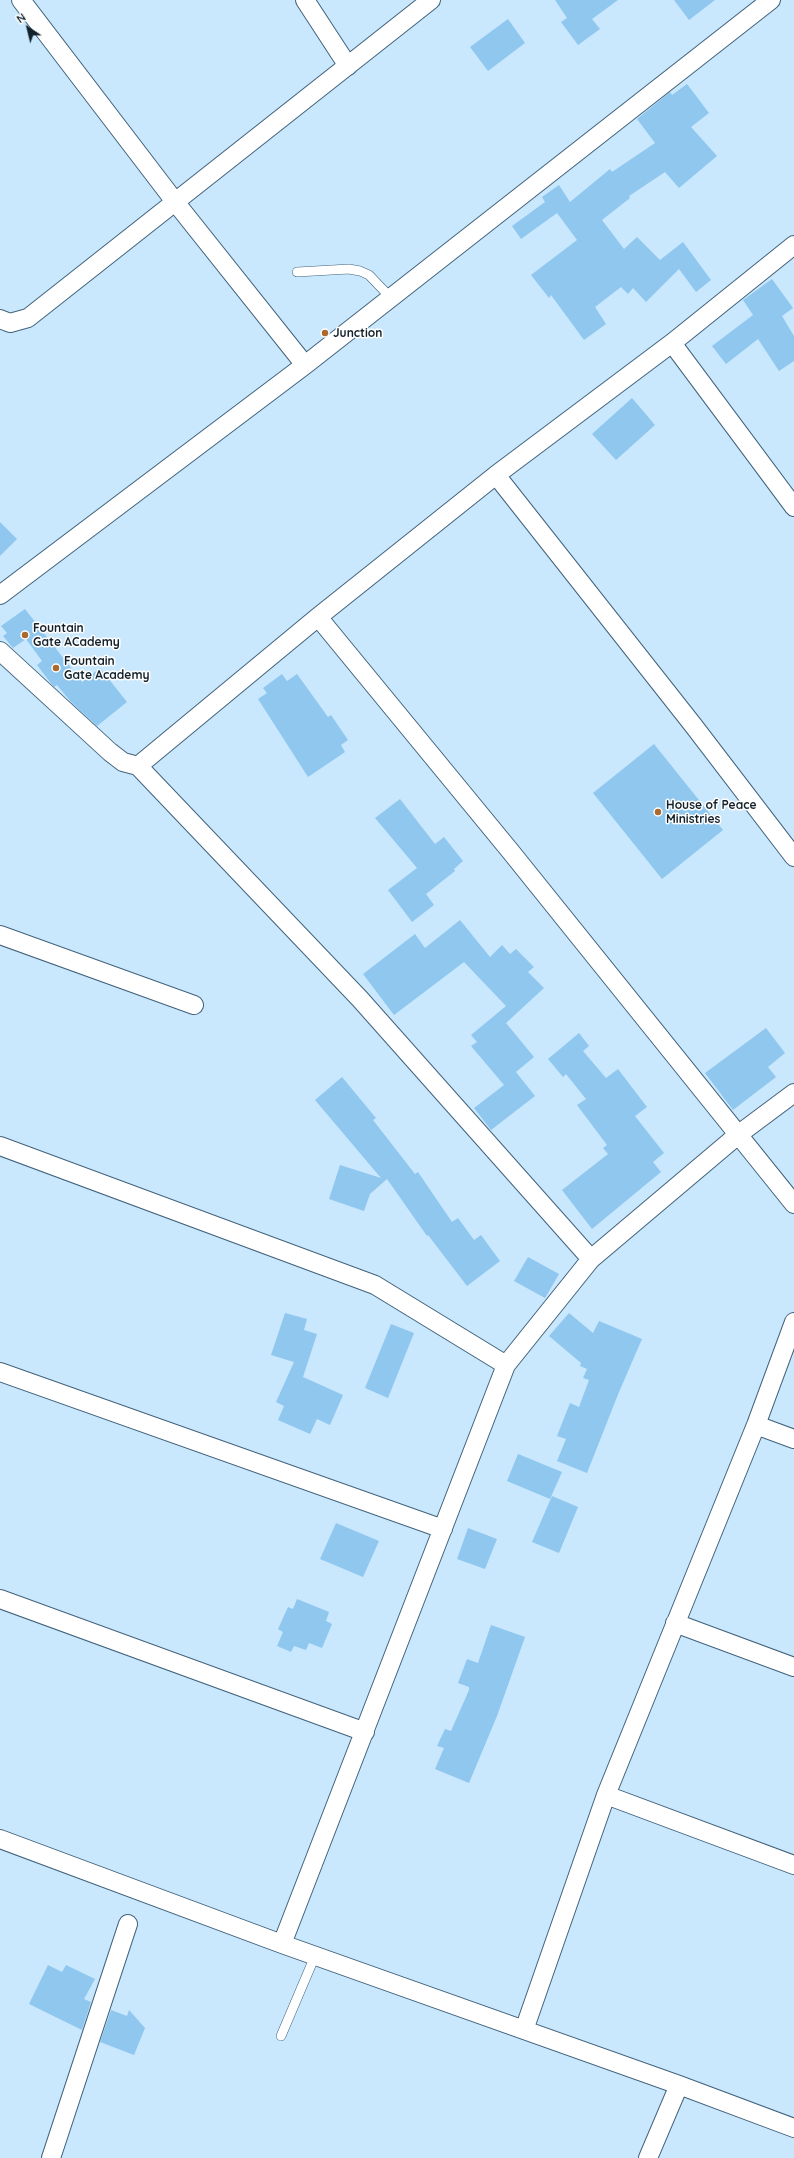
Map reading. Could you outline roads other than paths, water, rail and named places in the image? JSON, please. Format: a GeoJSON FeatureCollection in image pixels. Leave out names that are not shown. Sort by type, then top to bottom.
{"type":"FeatureCollection","features":[{"type":"Feature","properties":{"kind":"street"},"geometry":{"type":"LineString","coordinates":[[21,0],[176,203],[305,365]]}},
{"type":"Feature","properties":{"kind":"street"},"geometry":{"type":"LineString","coordinates":[[305,0],[348,66]]}},
{"type":"Feature","properties":{"kind":"street"},"geometry":{"type":"LineString","coordinates":[[0,319],[10,323],[28,318],[176,203],[431,0]]}},
{"type":"Feature","properties":{"kind":"street"},"geometry":{"type":"LineString","coordinates":[[0,595],[305,365],[771,0]]}},
{"type":"Feature","properties":{"kind":"street"},"geometry":{"type":"LineString","coordinates":[[138,766],[318,617],[496,475],[672,343],[794,245]]}},
{"type":"Feature","properties":{"kind":"street"},"geometry":{"type":"LineString","coordinates":[[672,343],[794,508]]}},
{"type":"Feature","properties":{"kind":"street"},"geometry":{"type":"LineString","coordinates":[[496,475],[693,725],[794,857]]}},
{"type":"Feature","properties":{"kind":"street"},"geometry":{"type":"LineString","coordinates":[[318,617],[739,1134],[794,1204]]}},
{"type":"Feature","properties":{"kind":"street"},"geometry":{"type":"LineString","coordinates":[[0,651],[110,752],[123,762],[138,766],[360,999],[590,1259]]}},
{"type":"Feature","properties":{"kind":"street"},"geometry":{"type":"LineString","coordinates":[[0,935],[194,1006]]}},
{"type":"Feature","properties":{"kind":"street"},"geometry":{"type":"LineString","coordinates":[[282,1944],[506,1365],[590,1259],[739,1134],[794,1093]]}},
{"type":"Feature","properties":{"kind":"street"},"geometry":{"type":"LineString","coordinates":[[0,1146],[375,1285],[506,1365]]}},
{"type":"Feature","properties":{"kind":"street"},"geometry":{"type":"LineString","coordinates":[[519,2028],[606,1795],[756,1425],[794,1322]]}},
{"type":"Feature","properties":{"kind":"street"},"geometry":{"type":"LineString","coordinates":[[0,1372],[443,1529]]}},
{"type":"Feature","properties":{"kind":"street"},"geometry":{"type":"LineString","coordinates":[[756,1425],[794,1439]]}},
{"type":"Feature","properties":{"kind":"street"},"geometry":{"type":"LineString","coordinates":[[0,1599],[364,1732]]}},
{"type":"Feature","properties":{"kind":"street"},"geometry":{"type":"LineString","coordinates":[[675,1623],[794,1667]]}},
{"type":"Feature","properties":{"kind":"street"},"geometry":{"type":"LineString","coordinates":[[606,1795],[794,1865]]}},
{"type":"Feature","properties":{"kind":"street"},"geometry":{"type":"LineString","coordinates":[[0,1839],[282,1944],[679,2085],[794,2128]]}},
{"type":"Feature","properties":{"kind":"street"},"geometry":{"type":"LineString","coordinates":[[51,2158],[128,1924]]}},
{"type":"Feature","properties":{"kind":"street"},"geometry":{"type":"LineString","coordinates":[[648,2158],[679,2085]]}},
{"type":"Feature","properties":{"kind":"lane"},"geometry":{"type":"LineString","coordinates":[[297,272],[360,271],[369,275],[391,298]]}},
{"type":"Feature","properties":{"kind":"lane"},"geometry":{"type":"LineString","coordinates":[[282,1944],[519,2028]]}},
{"type":"Feature","properties":{"kind":"lane"},"geometry":{"type":"LineString","coordinates":[[281,2036],[315,1956]]}},
{"type":"Feature","properties":{"kind":"place","name":"Junction"},"geometry":{"type":"Point","coordinates":[325,333]}},
{"type":"Feature","properties":{"kind":"place","name":"Fountain Gate ACademy"},"geometry":{"type":"Point","coordinates":[25,635]}},
{"type":"Feature","properties":{"kind":"place","name":"Fountain Gate Academy"},"geometry":{"type":"Point","coordinates":[56,668]}},
{"type":"Feature","properties":{"kind":"place","name":"House of Peace Ministries"},"geometry":{"type":"Point","coordinates":[658,812]}}]}
